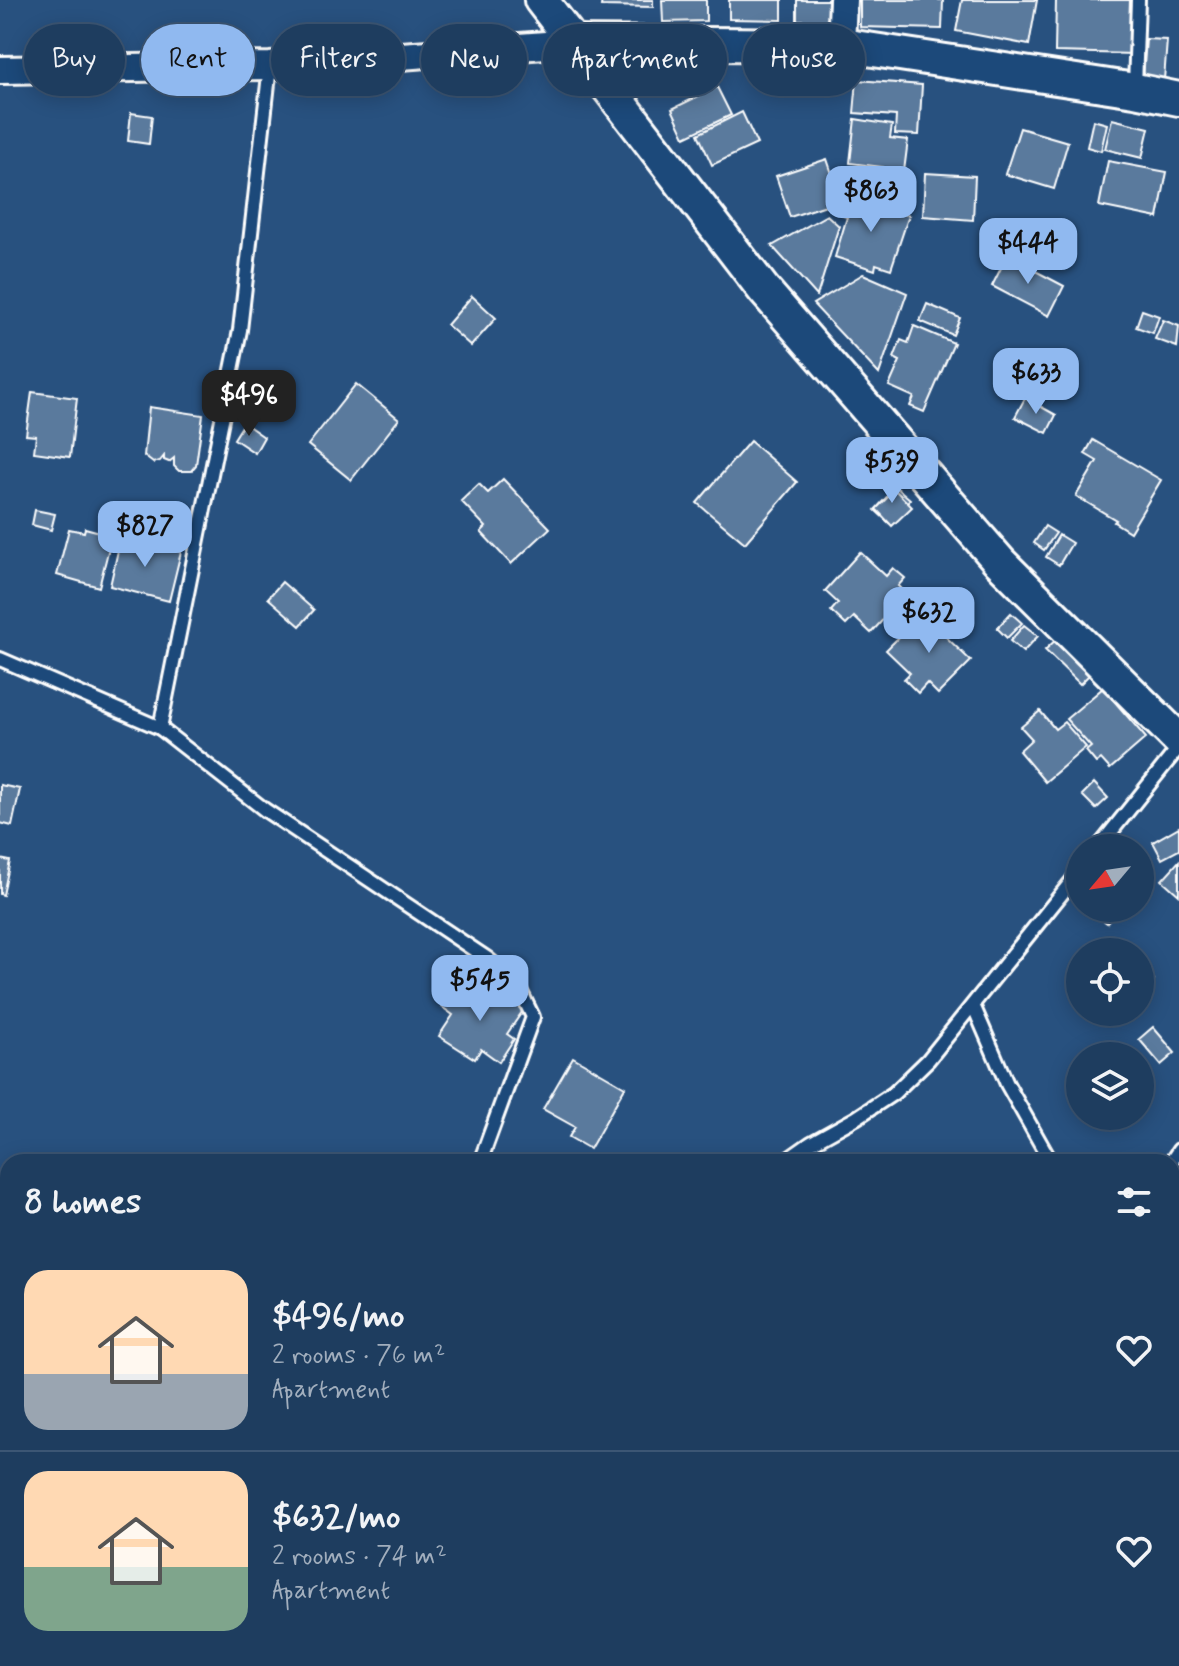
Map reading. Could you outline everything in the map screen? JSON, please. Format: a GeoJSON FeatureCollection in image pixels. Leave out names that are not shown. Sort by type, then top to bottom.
{"type":"FeatureCollection","features":[{"type":"Feature","properties":{"kind":"street"},"geometry":{"type":"LineString","coordinates":[[541,0],[558,24]]}},
{"type":"Feature","properties":{"kind":"street"},"geometry":{"type":"LineString","coordinates":[[842,24],[843,0]]}},
{"type":"Feature","properties":{"kind":"street"},"geometry":{"type":"LineString","coordinates":[[0,70],[270,66],[543,45]]}},
{"type":"Feature","properties":{"kind":"street"},"geometry":{"type":"LineString","coordinates":[[865,49],[1179,99]]}},
{"type":"Feature","properties":{"kind":"street"},"geometry":{"type":"LineString","coordinates":[[613,96],[764,290],[1000,562],[1179,740]]}},
{"type":"Feature","properties":{"kind":"lane"},"geometry":{"type":"LineString","coordinates":[[1135,90],[1138,0]]}},
{"type":"Feature","properties":{"kind":"lane"},"geometry":{"type":"LineString","coordinates":[[160,728],[240,330],[270,66]]}},
{"type":"Feature","properties":{"kind":"lane"},"geometry":{"type":"LineString","coordinates":[[0,659],[160,728],[265,810],[488,959],[517,984],[533,1017],[483,1154]]}},
{"type":"Feature","properties":{"kind":"lane"},"geometry":{"type":"LineString","coordinates":[[1109,834],[1179,747]]}},
{"type":"Feature","properties":{"kind":"lane"},"geometry":{"type":"LineString","coordinates":[[795,1154],[894,1093],[928,1060],[1066,889]]}},
{"type":"Feature","properties":{"kind":"lane"},"geometry":{"type":"LineString","coordinates":[[973,1005],[1007,1084],[1046,1154]]}},
{"type":"Feature","properties":{"kind":"building"},"geometry":{"type":"Polygon","coordinates":[[[602,0],[653,0],[653,7],[601,6],[602,0]]]}},
{"type":"Feature","properties":{"kind":"building"},"geometry":{"type":"Polygon","coordinates":[[[662,0],[706,0],[706,21],[663,22],[662,0]]]}},
{"type":"Feature","properties":{"kind":"building"},"geometry":{"type":"Polygon","coordinates":[[[729,0],[782,0],[782,20],[729,19],[729,0]]]}},
{"type":"Feature","properties":{"kind":"building"},"geometry":{"type":"Polygon","coordinates":[[[797,0],[838,0],[837,21],[797,20],[797,0]]]}},
{"type":"Feature","properties":{"kind":"building"},"geometry":{"type":"Polygon","coordinates":[[[860,0],[943,0],[942,29],[865,27],[865,24],[860,24],[860,0]]]}},
{"type":"Feature","properties":{"kind":"building"},"geometry":{"type":"Polygon","coordinates":[[[962,0],[1037,0],[1029,45],[956,31],[962,0]]]}},
{"type":"Feature","properties":{"kind":"building"},"geometry":{"type":"Polygon","coordinates":[[[1056,0],[1135,0],[1134,54],[1055,52],[1056,0]]]}},
{"type":"Feature","properties":{"kind":"building"},"geometry":{"type":"Polygon","coordinates":[[[1146,39],[1167,40],[1164,80],[1143,79],[1146,39]]]}},
{"type":"Feature","properties":{"kind":"building"},"geometry":{"type":"Polygon","coordinates":[[[865,81],[922,85],[919,135],[895,134],[896,116],[854,113],[856,96],[865,96],[865,81]]]}},
{"type":"Feature","properties":{"kind":"building"},"geometry":{"type":"Polygon","coordinates":[[[699,96],[722,96],[731,115],[685,137],[672,109],[699,96]]]}},
{"type":"Feature","properties":{"kind":"building"},"geometry":{"type":"Polygon","coordinates":[[[742,112],[757,144],[712,165],[698,134],[742,112]]]}},
{"type":"Feature","properties":{"kind":"building"},"geometry":{"type":"Polygon","coordinates":[[[131,113],[152,116],[149,144],[128,141],[131,113]]]}},
{"type":"Feature","properties":{"kind":"building"},"geometry":{"type":"Polygon","coordinates":[[[855,119],[892,125],[890,138],[908,140],[903,179],[882,176],[883,167],[850,163],[855,119]]]}},
{"type":"Feature","properties":{"kind":"building"},"geometry":{"type":"Polygon","coordinates":[[[1112,119],[1149,128],[1142,158],[1105,149],[1112,119]]]}},
{"type":"Feature","properties":{"kind":"building"},"geometry":{"type":"Polygon","coordinates":[[[1093,120],[1107,124],[1101,151],[1087,147],[1093,120]]]}},
{"type":"Feature","properties":{"kind":"building"},"geometry":{"type":"Polygon","coordinates":[[[1020,128],[1068,142],[1054,189],[1005,174],[1020,128]]]}},
{"type":"Feature","properties":{"kind":"building"},"geometry":{"type":"Polygon","coordinates":[[[827,159],[841,200],[790,217],[776,176],[827,159]]]}},
{"type":"Feature","properties":{"kind":"building"},"geometry":{"type":"Polygon","coordinates":[[[1108,161],[1167,172],[1158,218],[1099,206],[1108,161]]]}},
{"type":"Feature","properties":{"kind":"building"},"geometry":{"type":"Polygon","coordinates":[[[925,173],[975,176],[973,220],[923,216],[925,173]]]}},
{"type":"Feature","properties":{"kind":"building"},"geometry":{"type":"Polygon","coordinates":[[[849,195],[909,215],[891,269],[876,264],[875,270],[835,257],[847,217],[843,216],[849,195]]]}},
{"type":"Feature","properties":{"kind":"building"},"geometry":{"type":"Polygon","coordinates":[[[827,215],[839,226],[817,296],[772,246],[827,215]]]}},
{"type":"Feature","properties":{"kind":"building"},"geometry":{"type":"Polygon","coordinates":[[[1007,256],[1064,286],[1049,316],[992,286],[1007,256]]]}},
{"type":"Feature","properties":{"kind":"building"},"geometry":{"type":"Polygon","coordinates":[[[863,274],[907,293],[879,374],[813,304],[863,274]]]}},
{"type":"Feature","properties":{"kind":"building"},"geometry":{"type":"Polygon","coordinates":[[[472,296],[496,318],[471,346],[447,325],[472,296]]]}},
{"type":"Feature","properties":{"kind":"building"},"geometry":{"type":"Polygon","coordinates":[[[927,304],[960,318],[953,335],[920,321],[927,304]]]}},
{"type":"Feature","properties":{"kind":"building"},"geometry":{"type":"Polygon","coordinates":[[[1142,310],[1159,316],[1153,333],[1136,327],[1142,310]]]}},
{"type":"Feature","properties":{"kind":"building"},"geometry":{"type":"Polygon","coordinates":[[[1163,320],[1179,326],[1177,347],[1155,339],[1163,320]]]}},
{"type":"Feature","properties":{"kind":"building"},"geometry":{"type":"Polygon","coordinates":[[[914,326],[954,343],[924,412],[910,406],[914,397],[889,386],[900,361],[894,358],[901,340],[908,343],[914,326]]]}},
{"type":"Feature","properties":{"kind":"building"},"geometry":{"type":"Polygon","coordinates":[[[356,384],[399,419],[351,480],[308,445],[356,384]]]}},
{"type":"Feature","properties":{"kind":"building"},"geometry":{"type":"Polygon","coordinates":[[[32,392],[77,398],[70,457],[34,452],[36,436],[26,435],[32,392]]]}},
{"type":"Feature","properties":{"kind":"building"},"geometry":{"type":"Polygon","coordinates":[[[1025,398],[1056,415],[1047,433],[1015,417],[1025,398]]]}},
{"type":"Feature","properties":{"kind":"building"},"geometry":{"type":"Polygon","coordinates":[[[149,407],[203,415],[196,465],[191,471],[179,471],[174,466],[174,458],[169,462],[164,460],[164,456],[153,463],[144,456],[149,407]]]}},
{"type":"Feature","properties":{"kind":"building"},"geometry":{"type":"Polygon","coordinates":[[[244,423],[264,437],[255,453],[234,439],[244,423]]]}},
{"type":"Feature","properties":{"kind":"building"},"geometry":{"type":"Polygon","coordinates":[[[1093,440],[1161,480],[1130,532],[1076,496],[1097,461],[1085,454],[1093,440]]]}},
{"type":"Feature","properties":{"kind":"building"},"geometry":{"type":"Polygon","coordinates":[[[750,441],[797,482],[745,543],[697,503],[750,441]]]}},
{"type":"Feature","properties":{"kind":"building"},"geometry":{"type":"Polygon","coordinates":[[[503,479],[550,528],[511,564],[481,532],[486,527],[461,501],[479,484],[488,493],[503,479]]]}},
{"type":"Feature","properties":{"kind":"building"},"geometry":{"type":"Polygon","coordinates":[[[896,487],[910,499],[889,523],[875,510],[896,487]]]}},
{"type":"Feature","properties":{"kind":"building"},"geometry":{"type":"Polygon","coordinates":[[[895,490],[912,507],[892,526],[876,509],[895,490]]]}},
{"type":"Feature","properties":{"kind":"building"},"geometry":{"type":"Polygon","coordinates":[[[35,510],[55,514],[51,530],[32,525],[35,510]]]}},
{"type":"Feature","properties":{"kind":"building"},"geometry":{"type":"Polygon","coordinates":[[[1045,526],[1056,533],[1044,550],[1034,543],[1045,526]]]}},
{"type":"Feature","properties":{"kind":"building"},"geometry":{"type":"Polygon","coordinates":[[[85,528],[100,532],[99,536],[111,540],[99,587],[57,575],[69,529],[84,532],[85,528]]]}},
{"type":"Feature","properties":{"kind":"building"},"geometry":{"type":"Polygon","coordinates":[[[1059,535],[1072,543],[1059,565],[1046,557],[1059,535]]]}},
{"type":"Feature","properties":{"kind":"building"},"geometry":{"type":"Polygon","coordinates":[[[121,537],[181,552],[169,601],[110,586],[121,537]]]}},
{"type":"Feature","properties":{"kind":"building"},"geometry":{"type":"Polygon","coordinates":[[[860,552],[886,576],[893,568],[905,578],[898,586],[906,594],[871,633],[854,617],[846,625],[831,611],[838,603],[825,591],[860,552]]]}},
{"type":"Feature","properties":{"kind":"building"},"geometry":{"type":"Polygon","coordinates":[[[282,582],[314,610],[300,626],[268,598],[282,582]]]}},
{"type":"Feature","properties":{"kind":"building"},"geometry":{"type":"Polygon","coordinates":[[[923,613],[937,628],[947,619],[955,626],[945,636],[971,661],[938,694],[927,683],[918,693],[904,679],[910,673],[886,650],[923,613]]]}},
{"type":"Feature","properties":{"kind":"building"},"geometry":{"type":"Polygon","coordinates":[[[1011,613],[1022,623],[1007,638],[997,628],[1011,613]]]}},
{"type":"Feature","properties":{"kind":"building"},"geometry":{"type":"Polygon","coordinates":[[[1024,625],[1038,636],[1023,652],[1010,641],[1024,625]]]}},
{"type":"Feature","properties":{"kind":"building"},"geometry":{"type":"Polygon","coordinates":[[[1060,636],[1094,670],[1080,684],[1045,650],[1060,636]]]}},
{"type":"Feature","properties":{"kind":"building"},"geometry":{"type":"Polygon","coordinates":[[[1103,688],[1146,738],[1110,769],[1101,759],[1096,763],[1086,751],[1091,747],[1066,719],[1103,688]]]}},
{"type":"Feature","properties":{"kind":"building"},"geometry":{"type":"Polygon","coordinates":[[[1040,711],[1055,729],[1064,722],[1086,747],[1045,782],[1019,751],[1032,739],[1021,727],[1040,711]]]}},
{"type":"Feature","properties":{"kind":"building"},"geometry":{"type":"Polygon","coordinates":[[[1094,783],[1108,798],[1096,809],[1082,795],[1094,783]]]}},
{"type":"Feature","properties":{"kind":"building"},"geometry":{"type":"Polygon","coordinates":[[[0,785],[20,789],[12,826],[0,823],[0,785]]]}},
{"type":"Feature","properties":{"kind":"building"},"geometry":{"type":"Polygon","coordinates":[[[1179,827],[1179,850],[1162,859],[1154,841],[1179,827]]]}},
{"type":"Feature","properties":{"kind":"building"},"geometry":{"type":"Polygon","coordinates":[[[0,859],[10,861],[3,895],[0,894],[0,859]]]}},
{"type":"Feature","properties":{"kind":"building"},"geometry":{"type":"Polygon","coordinates":[[[1179,861],[1179,895],[1162,880],[1179,861]]]}},
{"type":"Feature","properties":{"kind":"building"},"geometry":{"type":"Polygon","coordinates":[[[471,984],[499,1002],[503,996],[524,1009],[507,1034],[514,1039],[499,1062],[481,1049],[475,1059],[439,1036],[453,1015],[442,1007],[453,990],[463,997],[471,984]]]}},
{"type":"Feature","properties":{"kind":"building"},"geometry":{"type":"Polygon","coordinates":[[[1153,1027],[1175,1053],[1161,1065],[1154,1057],[1154,1042],[1142,1042],[1139,1039],[1153,1027]]]}},
{"type":"Feature","properties":{"kind":"building"},"geometry":{"type":"Polygon","coordinates":[[[573,1057],[625,1087],[590,1149],[569,1137],[575,1127],[543,1109],[573,1057]]]}}]}
